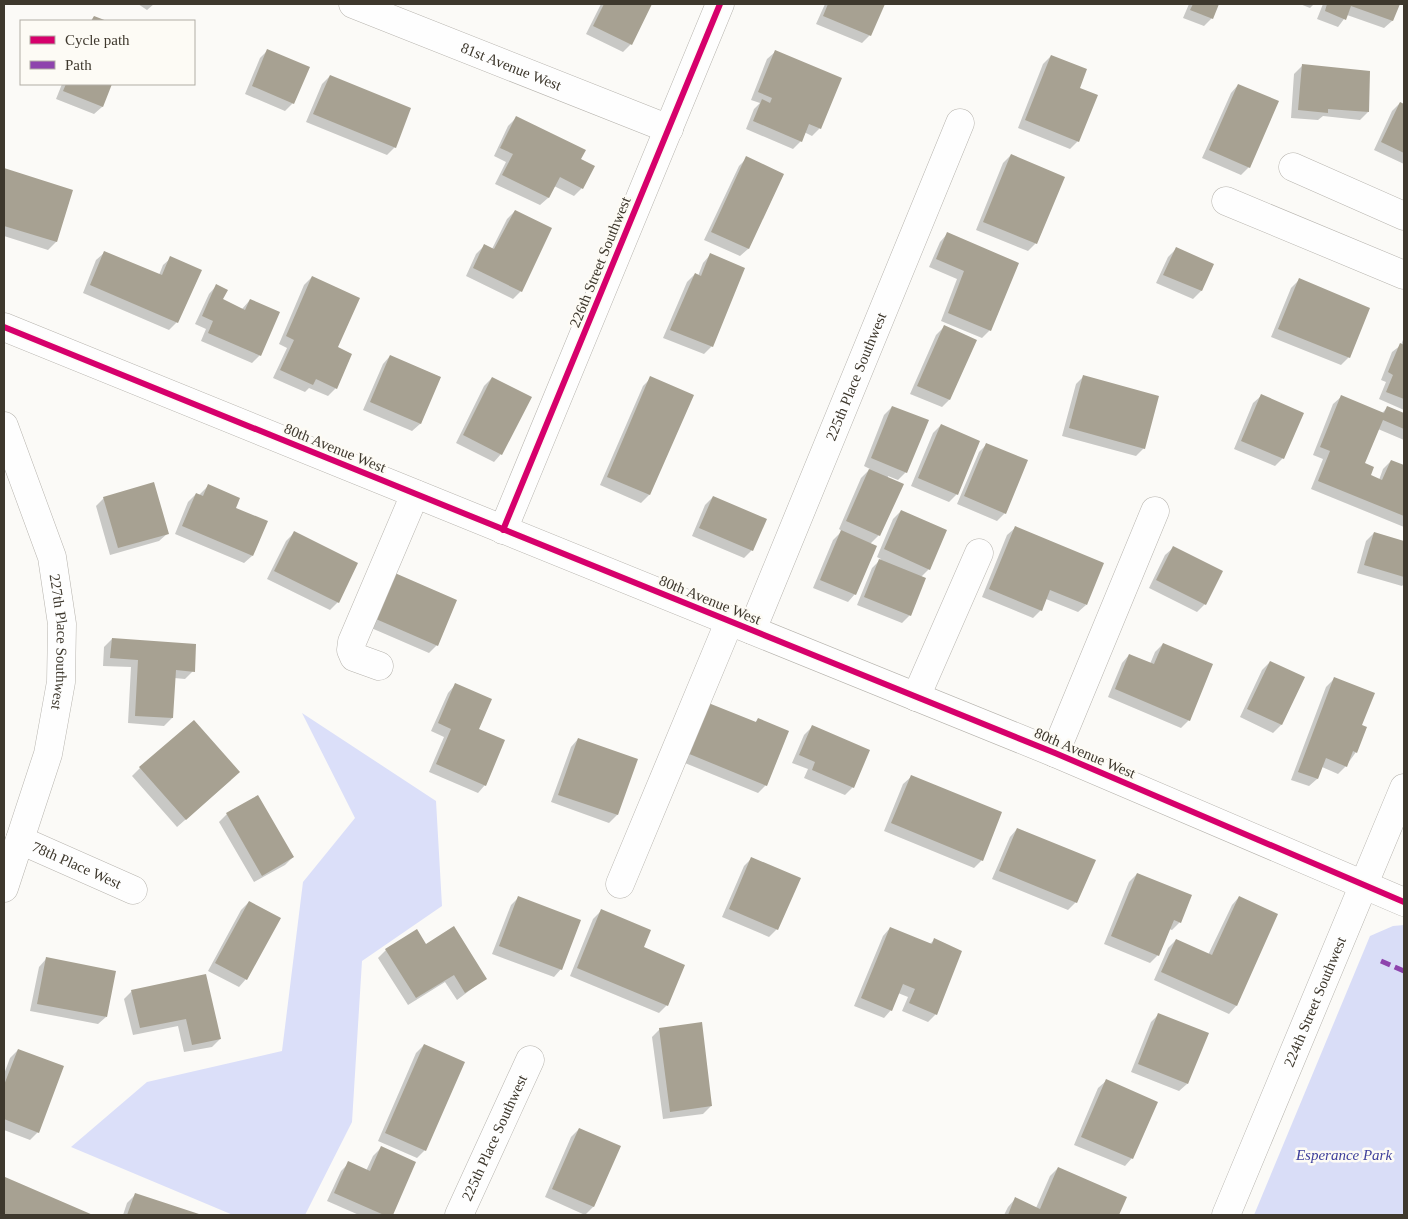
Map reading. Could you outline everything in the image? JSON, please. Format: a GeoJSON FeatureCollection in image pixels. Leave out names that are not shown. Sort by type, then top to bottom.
{"type":"FeatureCollection","features":[{"type":"Feature","properties":{"kind":"street","name":"81st Avenue West"},"geometry":{"type":"LineString","coordinates":[[353,4],[669,129]]}},
{"type":"Feature","properties":{"kind":"street","name":"226th Street Southwest"},"geometry":{"type":"LineString","coordinates":[[503,530],[720,4]]}},
{"type":"Feature","properties":{"kind":"street","name":"225th Place Southwest"},"geometry":{"type":"LineString","coordinates":[[620,884],[741,625],[960,123]]}},
{"type":"Feature","properties":{"kind":"street"},"geometry":{"type":"LineString","coordinates":[[1293,167],[1404,216]]}},
{"type":"Feature","properties":{"kind":"street"},"geometry":{"type":"LineString","coordinates":[[1226,201],[1404,275]]}},
{"type":"Feature","properties":{"kind":"street","name":"80th Avenue West"},"geometry":{"type":"LineString","coordinates":[[4,327],[1055,753],[1404,902]]}},
{"type":"Feature","properties":{"kind":"street","name":"227th Place Southwest"},"geometry":{"type":"LineString","coordinates":[[4,426],[52,557],[62,624],[62,682],[48,754],[4,888]]}},
{"type":"Feature","properties":{"kind":"street"},"geometry":{"type":"LineString","coordinates":[[379,666],[354,657],[351,650],[352,642],[415,494]]}},
{"type":"Feature","properties":{"kind":"street"},"geometry":{"type":"LineString","coordinates":[[1055,753],[1155,511]]}},
{"type":"Feature","properties":{"kind":"street"},"geometry":{"type":"LineString","coordinates":[[916,697],[980,553]]}},
{"type":"Feature","properties":{"kind":"street","name":"224th Street Southwest"},"geometry":{"type":"LineString","coordinates":[[1226,1215],[1404,788]]}},
{"type":"Feature","properties":{"kind":"street","name":"78th Place West"},"geometry":{"type":"LineString","coordinates":[[20,840],[133,890]]}},
{"type":"Feature","properties":{"kind":"street","name":"225th Place Southwest"},"geometry":{"type":"LineString","coordinates":[[459,1215],[530,1060]]}},
{"type":"Feature","properties":{"kind":"green space","name":"Esperance Park"},"geometry":{"type":"Polygon","coordinates":[[[1404,925],[1404,1215],[1254,1215],[1370,936],[1393,926],[1404,925]]]}},
{"type":"Feature","properties":{"kind":"shaded area"},"geometry":{"type":"Polygon","coordinates":[[[302,713],[436,801],[442,906],[362,961],[352,1122],[305,1215],[233,1215],[71,1147],[147,1082],[282,1051],[303,882],[355,818],[302,713]]]}},
{"type":"Feature","properties":{"kind":"building"},"geometry":{"type":"Polygon","coordinates":[[[604,4],[652,4],[632,45],[593,26],[604,4]]]}},
{"type":"Feature","properties":{"kind":"building"},"geometry":{"type":"Polygon","coordinates":[[[828,4],[885,4],[871,36],[823,16],[828,4]]]}},
{"type":"Feature","properties":{"kind":"building"},"geometry":{"type":"Polygon","coordinates":[[[1193,4],[1219,4],[1213,19],[1190,10],[1193,4]]]}},
{"type":"Feature","properties":{"kind":"building"},"geometry":{"type":"Polygon","coordinates":[[[1327,4],[1400,4],[1393,21],[1351,6],[1346,20],[1325,11],[1327,4]]]}},
{"type":"Feature","properties":{"kind":"building"},"geometry":{"type":"Polygon","coordinates":[[[94,16],[104,20],[92,20],[94,16]]]}},
{"type":"Feature","properties":{"kind":"building"},"geometry":{"type":"Polygon","coordinates":[[[267,49],[310,67],[294,104],[252,86],[267,49]]]}},
{"type":"Feature","properties":{"kind":"building"},"geometry":{"type":"Polygon","coordinates":[[[775,50],[842,78],[821,129],[809,124],[802,142],[753,121],[762,99],[770,103],[772,98],[758,92],[775,50]]]}},
{"type":"Feature","properties":{"kind":"building"},"geometry":{"type":"Polygon","coordinates":[[[1051,55],[1087,69],[1080,88],[1098,95],[1079,142],[1025,120],[1051,55]]]}},
{"type":"Feature","properties":{"kind":"building"},"geometry":{"type":"Polygon","coordinates":[[[1302,64],[1370,71],[1369,112],[1328,109],[1328,113],[1298,110],[1302,64]]]}},
{"type":"Feature","properties":{"kind":"building"},"geometry":{"type":"Polygon","coordinates":[[[330,75],[411,108],[396,148],[313,114],[330,75]]]}},
{"type":"Feature","properties":{"kind":"building"},"geometry":{"type":"Polygon","coordinates":[[[1238,84],[1279,101],[1250,168],[1209,150],[1238,84]]]}},
{"type":"Feature","properties":{"kind":"building"},"geometry":{"type":"Polygon","coordinates":[[[66,85],[112,85],[103,107],[63,91],[66,85]]]}},
{"type":"Feature","properties":{"kind":"building"},"geometry":{"type":"Polygon","coordinates":[[[1400,102],[1404,104],[1404,153],[1381,142],[1400,102]]]}},
{"type":"Feature","properties":{"kind":"building"},"geometry":{"type":"Polygon","coordinates":[[[516,116],[586,150],[581,159],[595,166],[583,189],[560,177],[549,198],[502,175],[513,154],[500,148],[516,116]]]}},
{"type":"Feature","properties":{"kind":"building"},"geometry":{"type":"Polygon","coordinates":[[[1011,154],[1065,177],[1037,244],[983,222],[1011,154]]]}},
{"type":"Feature","properties":{"kind":"building"},"geometry":{"type":"Polygon","coordinates":[[[746,156],[784,174],[749,249],[711,232],[746,156]]]}},
{"type":"Feature","properties":{"kind":"building"},"geometry":{"type":"Polygon","coordinates":[[[4,168],[73,190],[57,242],[4,226],[4,168]]]}},
{"type":"Feature","properties":{"kind":"building"},"geometry":{"type":"Polygon","coordinates":[[[515,210],[552,228],[522,292],[473,268],[484,244],[494,249],[515,210]]]}},
{"type":"Feature","properties":{"kind":"building"},"geometry":{"type":"Polygon","coordinates":[[[947,232],[1019,263],[991,331],[948,313],[964,271],[936,259],[947,232]]]}},
{"type":"Feature","properties":{"kind":"building"},"geometry":{"type":"Polygon","coordinates":[[[1176,247],[1214,264],[1202,291],[1163,275],[1176,247]]]}},
{"type":"Feature","properties":{"kind":"building"},"geometry":{"type":"Polygon","coordinates":[[[104,251],[162,275],[170,256],[202,270],[178,323],[90,285],[104,251]]]}},
{"type":"Feature","properties":{"kind":"building"},"geometry":{"type":"Polygon","coordinates":[[[710,253],[745,268],[713,347],[670,330],[695,273],[701,276],[710,253]]]}},
{"type":"Feature","properties":{"kind":"building"},"geometry":{"type":"Polygon","coordinates":[[[312,276],[360,298],[338,347],[352,354],[337,389],[316,379],[313,385],[280,370],[294,340],[286,336],[312,276]]]}},
{"type":"Feature","properties":{"kind":"building"},"geometry":{"type":"Polygon","coordinates":[[[1299,278],[1370,308],[1350,358],[1278,329],[1299,278]]]}},
{"type":"Feature","properties":{"kind":"building"},"geometry":{"type":"Polygon","coordinates":[[[216,284],[228,290],[223,299],[245,310],[250,299],[280,312],[261,356],[208,333],[213,321],[202,316],[216,284]]]}},
{"type":"Feature","properties":{"kind":"building"},"geometry":{"type":"Polygon","coordinates":[[[944,325],[977,340],[950,400],[917,386],[944,325]]]}},
{"type":"Feature","properties":{"kind":"building"},"geometry":{"type":"Polygon","coordinates":[[[1400,343],[1404,345],[1404,399],[1386,392],[1393,375],[1388,372],[1400,343]]]}},
{"type":"Feature","properties":{"kind":"building"},"geometry":{"type":"Polygon","coordinates":[[[390,355],[441,377],[421,424],[370,402],[390,355]]]}},
{"type":"Feature","properties":{"kind":"building"},"geometry":{"type":"Polygon","coordinates":[[[1083,375],[1159,396],[1145,449],[1069,428],[1083,375]]]}},
{"type":"Feature","properties":{"kind":"building"},"geometry":{"type":"Polygon","coordinates":[[[650,376],[694,395],[650,495],[607,477],[650,376]]]}},
{"type":"Feature","properties":{"kind":"building"},"geometry":{"type":"Polygon","coordinates":[[[492,377],[532,397],[502,455],[463,435],[492,377]]]}},
{"type":"Feature","properties":{"kind":"building"},"geometry":{"type":"Polygon","coordinates":[[[1261,394],[1304,413],[1284,459],[1241,441],[1261,394]]]}},
{"type":"Feature","properties":{"kind":"building"},"geometry":{"type":"Polygon","coordinates":[[[1341,395],[1384,413],[1387,406],[1404,413],[1404,429],[1383,420],[1365,463],[1374,467],[1371,475],[1382,480],[1391,460],[1404,465],[1404,516],[1318,481],[1330,451],[1320,447],[1341,395]]]}},
{"type":"Feature","properties":{"kind":"building"},"geometry":{"type":"Polygon","coordinates":[[[892,406],[929,420],[907,473],[871,458],[892,406]]]}},
{"type":"Feature","properties":{"kind":"building"},"geometry":{"type":"Polygon","coordinates":[[[941,424],[980,441],[958,495],[918,478],[941,424]]]}},
{"type":"Feature","properties":{"kind":"building"},"geometry":{"type":"Polygon","coordinates":[[[986,443],[1028,460],[1006,514],[964,496],[986,443]]]}},
{"type":"Feature","properties":{"kind":"building"},"geometry":{"type":"Polygon","coordinates":[[[869,469],[904,484],[880,536],[846,521],[869,469]]]}},
{"type":"Feature","properties":{"kind":"building"},"geometry":{"type":"Polygon","coordinates":[[[154,482],[169,534],[118,548],[103,497],[154,482]]]}},
{"type":"Feature","properties":{"kind":"building"},"geometry":{"type":"Polygon","coordinates":[[[208,484],[240,498],[236,508],[268,521],[253,556],[182,526],[196,493],[203,496],[208,484]]]}},
{"type":"Feature","properties":{"kind":"building"},"geometry":{"type":"Polygon","coordinates":[[[713,496],[767,519],[753,551],[699,528],[713,496]]]}},
{"type":"Feature","properties":{"kind":"building"},"geometry":{"type":"Polygon","coordinates":[[[901,510],[947,530],[930,570],[884,549],[901,510]]]}},
{"type":"Feature","properties":{"kind":"building"},"geometry":{"type":"Polygon","coordinates":[[[1015,526],[1104,563],[1087,605],[1050,590],[1042,611],[989,589],[1015,526]]]}},
{"type":"Feature","properties":{"kind":"building"},"geometry":{"type":"Polygon","coordinates":[[[841,530],[877,546],[856,595],[820,580],[841,530]]]}},
{"type":"Feature","properties":{"kind":"building"},"geometry":{"type":"Polygon","coordinates":[[[294,531],[358,563],[339,603],[274,571],[294,531]]]}},
{"type":"Feature","properties":{"kind":"building"},"geometry":{"type":"Polygon","coordinates":[[[1374,532],[1404,541],[1404,577],[1364,565],[1374,532]]]}},
{"type":"Feature","properties":{"kind":"building"},"geometry":{"type":"Polygon","coordinates":[[[1173,546],[1223,571],[1206,605],[1156,580],[1173,546]]]}},
{"type":"Feature","properties":{"kind":"building"},"geometry":{"type":"Polygon","coordinates":[[[879,559],[926,578],[911,616],[864,597],[879,559]]]}},
{"type":"Feature","properties":{"kind":"building"},"geometry":{"type":"Polygon","coordinates":[[[388,570],[457,600],[438,646],[369,616],[388,570]]]}},
{"type":"Feature","properties":{"kind":"building"},"geometry":{"type":"Polygon","coordinates":[[[112,638],[196,644],[195,672],[176,670],[173,718],[135,716],[138,660],[110,658],[112,638]]]}},
{"type":"Feature","properties":{"kind":"building"},"geometry":{"type":"Polygon","coordinates":[[[1163,643],[1213,664],[1190,721],[1115,689],[1129,654],[1154,664],[1163,643]]]}},
{"type":"Feature","properties":{"kind":"building"},"geometry":{"type":"Polygon","coordinates":[[[1270,661],[1305,677],[1282,725],[1247,709],[1270,661]]]}},
{"type":"Feature","properties":{"kind":"building"},"geometry":{"type":"Polygon","coordinates":[[[1334,677],[1375,693],[1362,725],[1367,727],[1357,753],[1353,751],[1347,767],[1326,758],[1318,779],[1298,772],[1334,677]]]}},
{"type":"Feature","properties":{"kind":"building"},"geometry":{"type":"Polygon","coordinates":[[[455,683],[492,699],[479,729],[505,740],[486,786],[436,764],[451,729],[438,723],[455,683]]]}},
{"type":"Feature","properties":{"kind":"building"},"geometry":{"type":"Polygon","coordinates":[[[706,702],[756,722],[758,718],[789,731],[767,786],[687,753],[706,702]]]}},
{"type":"Feature","properties":{"kind":"building"},"geometry":{"type":"Polygon","coordinates":[[[194,720],[240,772],[186,820],[139,767],[194,720]]]}},
{"type":"Feature","properties":{"kind":"building"},"geometry":{"type":"Polygon","coordinates":[[[812,725],[870,750],[854,788],[812,770],[815,762],[799,755],[812,725]]]}},
{"type":"Feature","properties":{"kind":"building"},"geometry":{"type":"Polygon","coordinates":[[[578,738],[638,759],[618,815],[558,795],[578,738]]]}},
{"type":"Feature","properties":{"kind":"building"},"geometry":{"type":"Polygon","coordinates":[[[911,775],[1002,812],[983,861],[891,823],[911,775]]]}},
{"type":"Feature","properties":{"kind":"building"},"geometry":{"type":"Polygon","coordinates":[[[258,795],[294,857],[262,876],[226,813],[258,795]]]}},
{"type":"Feature","properties":{"kind":"building"},"geometry":{"type":"Polygon","coordinates":[[[1017,828],[1096,860],[1077,903],[999,871],[1017,828]]]}},
{"type":"Feature","properties":{"kind":"building"},"geometry":{"type":"Polygon","coordinates":[[[751,857],[801,878],[778,930],[729,909],[751,857]]]}},
{"type":"Feature","properties":{"kind":"building"},"geometry":{"type":"Polygon","coordinates":[[[1137,873],[1192,895],[1181,923],[1174,920],[1159,956],[1111,936],[1137,873]]]}},
{"type":"Feature","properties":{"kind":"building"},"geometry":{"type":"Polygon","coordinates":[[[518,896],[581,920],[562,970],[499,946],[518,896]]]}},
{"type":"Feature","properties":{"kind":"building"},"geometry":{"type":"Polygon","coordinates":[[[1239,896],[1278,914],[1237,1006],[1161,972],[1176,939],[1212,955],[1239,896]]]}},
{"type":"Feature","properties":{"kind":"building"},"geometry":{"type":"Polygon","coordinates":[[[249,901],[281,918],[247,980],[215,963],[249,901]]]}},
{"type":"Feature","properties":{"kind":"building"},"geometry":{"type":"Polygon","coordinates":[[[601,909],[651,930],[644,947],[685,965],[668,1006],[577,968],[601,909]]]}},
{"type":"Feature","properties":{"kind":"building"},"geometry":{"type":"Polygon","coordinates":[[[454,926],[487,979],[465,993],[454,975],[416,998],[385,949],[417,929],[426,944],[454,926]]]}},
{"type":"Feature","properties":{"kind":"building"},"geometry":{"type":"Polygon","coordinates":[[[890,927],[932,944],[934,938],[962,951],[937,1015],[909,1003],[915,989],[903,984],[892,1011],[861,998],[890,927]]]}},
{"type":"Feature","properties":{"kind":"building"},"geometry":{"type":"Polygon","coordinates":[[[46,957],[116,971],[107,1017],[37,1004],[46,957]]]}},
{"type":"Feature","properties":{"kind":"building"},"geometry":{"type":"Polygon","coordinates":[[[206,974],[221,1039],[192,1045],[186,1019],[140,1028],[131,990],[206,974]]]}},
{"type":"Feature","properties":{"kind":"building"},"geometry":{"type":"Polygon","coordinates":[[[1158,1013],[1209,1033],[1188,1084],[1138,1064],[1158,1013]]]}},
{"type":"Feature","properties":{"kind":"building"},"geometry":{"type":"Polygon","coordinates":[[[702,1022],[712,1106],[670,1112],[659,1028],[702,1022]]]}},
{"type":"Feature","properties":{"kind":"building"},"geometry":{"type":"Polygon","coordinates":[[[424,1044],[465,1062],[426,1151],[385,1133],[424,1044]]]}},
{"type":"Feature","properties":{"kind":"building"},"geometry":{"type":"Polygon","coordinates":[[[18,1049],[64,1066],[39,1133],[4,1119],[4,1085],[18,1049]]]}},
{"type":"Feature","properties":{"kind":"building"},"geometry":{"type":"Polygon","coordinates":[[[1106,1079],[1158,1102],[1133,1159],[1081,1137],[1106,1079]]]}},
{"type":"Feature","properties":{"kind":"building"},"geometry":{"type":"Polygon","coordinates":[[[579,1128],[621,1146],[594,1207],[552,1189],[579,1128]]]}},
{"type":"Feature","properties":{"kind":"building"},"geometry":{"type":"Polygon","coordinates":[[[381,1146],[416,1162],[393,1215],[384,1215],[334,1193],[348,1161],[370,1171],[381,1146]]]}},
{"type":"Feature","properties":{"kind":"building"},"geometry":{"type":"Polygon","coordinates":[[[1058,1167],[1127,1197],[1119,1215],[1008,1215],[1015,1197],[1040,1209],[1058,1167]]]}},
{"type":"Feature","properties":{"kind":"building"},"geometry":{"type":"Polygon","coordinates":[[[5,1177],[93,1215],[4,1215],[5,1177]]]}},
{"type":"Feature","properties":{"kind":"building"},"geometry":{"type":"Polygon","coordinates":[[[135,1193],[202,1215],[127,1215],[135,1193]]]}},
{"type":"Feature","properties":{"kind":"marked path"},"geometry":{"type":"LineString","coordinates":[[1381,961],[1404,971]]}},
{"type":"Feature","properties":{"kind":"cycle path"},"geometry":{"type":"LineString","coordinates":[[503,530],[720,4]]}},
{"type":"Feature","properties":{"kind":"cycle path"},"geometry":{"type":"LineString","coordinates":[[4,327],[1055,753],[1404,902]]}}]}
